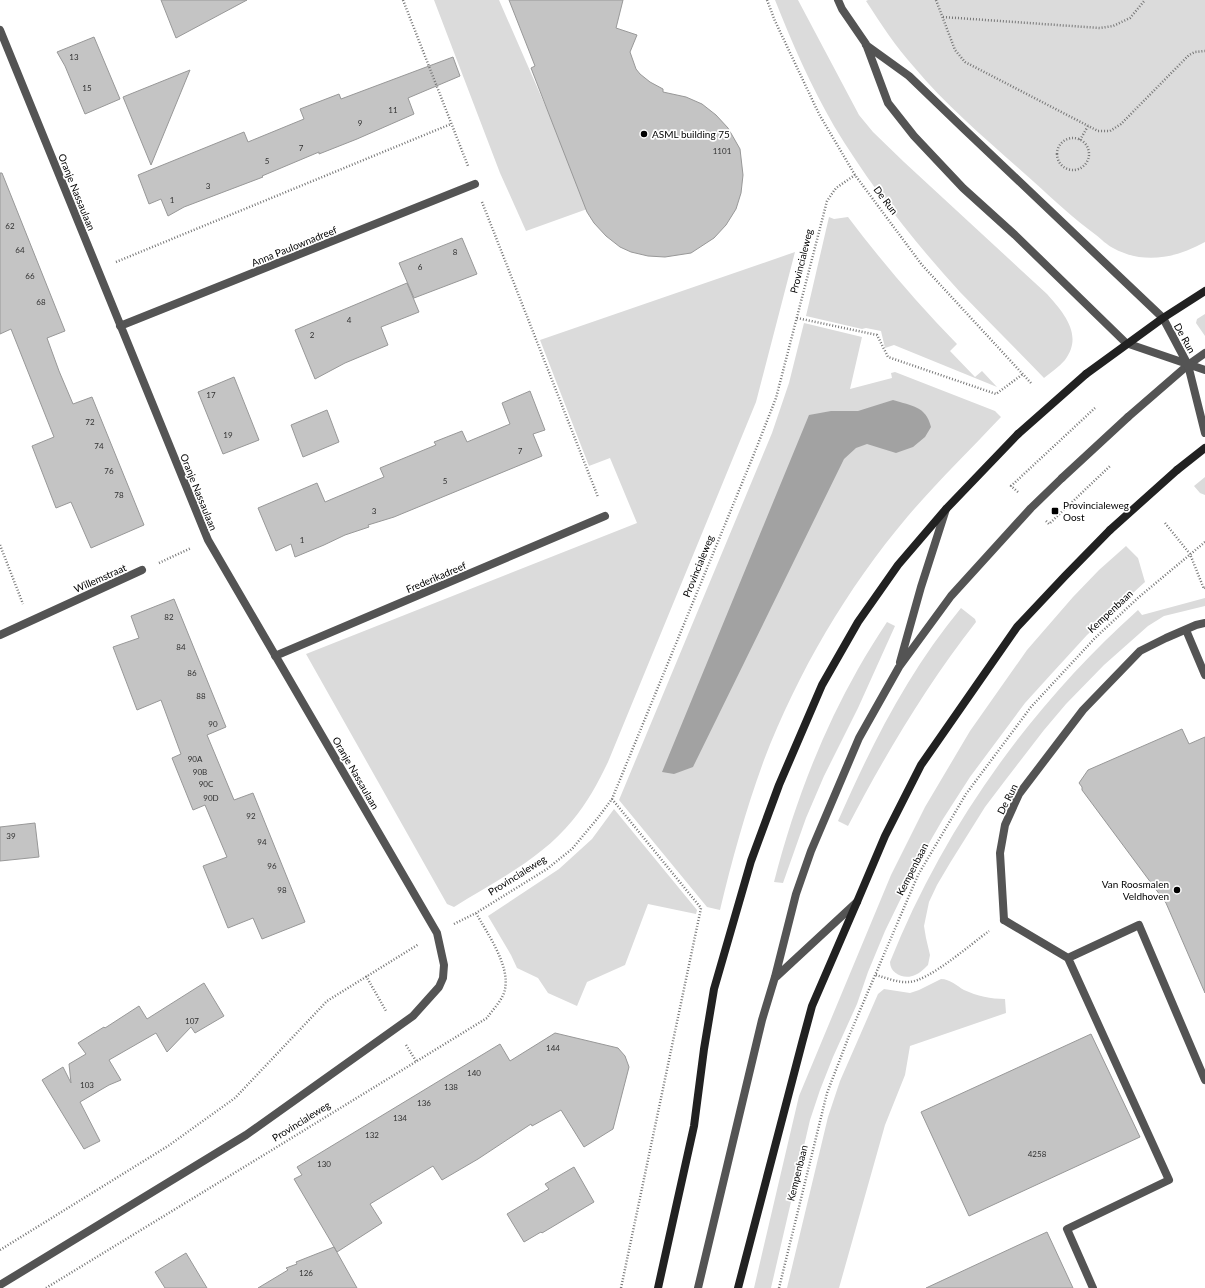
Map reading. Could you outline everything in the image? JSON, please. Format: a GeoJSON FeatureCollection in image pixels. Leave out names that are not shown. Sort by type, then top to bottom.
{"type":"FeatureCollection","features":[{"type":"Feature","properties":{"kind":"main road"},"geometry":{"type":"LineString","coordinates":[[658,1288],[694,1126],[704,1049],[714,989],[752,861],[779,785],[822,685],[858,622],[898,565],[946,509],[1018,434],[1086,374],[1163,318],[1205,291]]}},
{"type":"Feature","properties":{"kind":"main road"},"geometry":{"type":"LineString","coordinates":[[738,1288],[812,1006],[885,836],[926,758],[1017,627],[1110,530],[1177,470],[1205,448]]}},
{"type":"Feature","properties":{"kind":"street","name":"De Run"},"geometry":{"type":"LineString","coordinates":[[838,0],[842,9],[866,44],[888,103],[914,136],[963,188],[1015,235],[1126,344],[1205,370]]}},
{"type":"Feature","properties":{"kind":"street","name":"Oranje Nassaulaan"},"geometry":{"type":"LineString","coordinates":[[0,30],[208,540],[437,933]]}},
{"type":"Feature","properties":{"kind":"street","name":"De Run"},"geometry":{"type":"LineString","coordinates":[[866,44],[910,76],[1163,318],[1188,365],[1205,433]]}},
{"type":"Feature","properties":{"kind":"street","name":"Anna Paulownadreef"},"geometry":{"type":"LineString","coordinates":[[120,326],[475,184]]}},
{"type":"Feature","properties":{"kind":"street"},"geometry":{"type":"LineString","coordinates":[[698,1288],[762,1020],[775,977],[796,894],[811,851],[859,738],[899,667],[951,596],[1031,508],[1062,478],[1128,417],[1188,365],[1205,353]]}},
{"type":"Feature","properties":{"kind":"street"},"geometry":{"type":"LineString","coordinates":[[899,667],[921,588],[946,509]]}},
{"type":"Feature","properties":{"kind":"street","name":"Frederikadreef"},"geometry":{"type":"LineString","coordinates":[[275,656],[605,516]]}},
{"type":"Feature","properties":{"kind":"street","name":"Willemstraat"},"geometry":{"type":"LineString","coordinates":[[0,635],[142,570]]}},
{"type":"Feature","properties":{"kind":"street","name":"De Run"},"geometry":{"type":"LineString","coordinates":[[1004,920],[1000,853],[1005,825],[1019,794],[1083,710],[1140,651],[1166,638],[1205,623]]}},
{"type":"Feature","properties":{"kind":"street"},"geometry":{"type":"LineString","coordinates":[[1186,630],[1205,674]]}},
{"type":"Feature","properties":{"kind":"street"},"geometry":{"type":"LineString","coordinates":[[775,977],[857,902]]}},
{"type":"Feature","properties":{"kind":"street"},"geometry":{"type":"LineString","coordinates":[[1004,920],[1068,958],[1169,1180],[1067,1230],[1093,1288]]}},
{"type":"Feature","properties":{"kind":"street"},"geometry":{"type":"LineString","coordinates":[[1068,958],[1139,925],[1205,1080]]}},
{"type":"Feature","properties":{"kind":"street","name":"Provincialeweg"},"geometry":{"type":"LineString","coordinates":[[0,1285],[246,1135],[413,1016],[439,988],[442,978],[444,965],[437,933]]}},
{"type":"Feature","properties":{"kind":"path"},"geometry":{"type":"LineString","coordinates":[[403,0],[605,516]]}},
{"type":"Feature","properties":{"kind":"path","name":"De Run"},"geometry":{"type":"LineString","coordinates":[[767,0],[775,22],[819,114],[855,175],[922,265],[1031,384]]}},
{"type":"Feature","properties":{"kind":"path"},"geometry":{"type":"LineString","coordinates":[[936,0],[955,50],[966,62],[1098,131],[1110,131],[1121,124],[1189,55],[1195,52],[1205,51]]}},
{"type":"Feature","properties":{"kind":"path"},"geometry":{"type":"LineString","coordinates":[[943,17],[1100,28],[1113,26],[1130,18],[1146,0]]}},
{"type":"Feature","properties":{"kind":"path"},"geometry":{"type":"LineString","coordinates":[[98,270],[451,124]]}},
{"type":"Feature","properties":{"kind":"path"},"geometry":{"type":"LineString","coordinates":[[1080,140],[1088,126]]}},
{"type":"Feature","properties":{"kind":"path"},"geometry":{"type":"LineString","coordinates":[[1072,138],[1080,140],[1086,146],[1089,154],[1087,162],[1082,168],[1074,171],[1066,169],[1059,164],[1056,157],[1057,148],[1063,141],[1072,138]]}},
{"type":"Feature","properties":{"kind":"path","name":"Provincialeweg"},"geometry":{"type":"LineString","coordinates":[[0,1250],[168,1146],[236,1098],[327,1001],[437,933],[547,870],[567,853],[597,819],[612,799],[776,398],[827,201],[836,188],[855,175]]}},
{"type":"Feature","properties":{"kind":"path"},"geometry":{"type":"LineString","coordinates":[[797,318],[876,335],[888,357],[996,394],[1023,374]]}},
{"type":"Feature","properties":{"kind":"path"},"geometry":{"type":"LineString","coordinates":[[1019,494],[1011,486],[1095,408]]}},
{"type":"Feature","properties":{"kind":"path"},"geometry":{"type":"LineString","coordinates":[[1045,520],[1049,524],[1110,466]]}},
{"type":"Feature","properties":{"kind":"path"},"geometry":{"type":"LineString","coordinates":[[1165,523],[1190,554],[1205,588]]}},
{"type":"Feature","properties":{"kind":"path","name":"Willemstraat"},"geometry":{"type":"LineString","coordinates":[[142,570],[208,540]]}},
{"type":"Feature","properties":{"kind":"path","name":"Kempenbaan"},"geometry":{"type":"LineString","coordinates":[[779,1288],[826,1093],[918,875],[966,794],[1031,707],[1095,638],[1139,597],[1205,542]]}},
{"type":"Feature","properties":{"kind":"path"},"geometry":{"type":"LineString","coordinates":[[0,545],[30,621]]}},
{"type":"Feature","properties":{"kind":"path"},"geometry":{"type":"LineString","coordinates":[[612,799],[701,908],[621,1288]]}},
{"type":"Feature","properties":{"kind":"path","name":"Provincialeweg"},"geometry":{"type":"LineString","coordinates":[[46,1288],[487,1018],[500,1002],[505,990],[505,973],[495,948],[476,912]]}},
{"type":"Feature","properties":{"kind":"path"},"geometry":{"type":"LineString","coordinates":[[876,975],[908,982],[920,980],[934,972],[1004,920]]}},
{"type":"Feature","properties":{"kind":"shaded area"},"geometry":{"type":"Polygon","coordinates":[[[434,0],[499,0],[590,208],[526,231],[500,173],[434,0]]]}},
{"type":"Feature","properties":{"kind":"shaded area"},"geometry":{"type":"Polygon","coordinates":[[[775,0],[798,0],[859,115],[873,132],[1047,294],[1065,316],[1072,333],[1070,351],[1065,360],[1044,378],[943,273],[909,233],[877,191],[834,126],[817,95],[775,0]]]}},
{"type":"Feature","properties":{"kind":"shaded area"},"geometry":{"type":"Polygon","coordinates":[[[1205,0],[1205,242],[1183,252],[1148,258],[1125,253],[1113,248],[1064,209],[942,97],[907,59],[883,27],[866,1],[1205,0]]]}},
{"type":"Feature","properties":{"kind":"shaded area"},"geometry":{"type":"Polygon","coordinates":[[[829,217],[834,219],[848,217],[928,314],[957,344],[950,351],[975,377],[982,371],[997,387],[894,345],[885,348],[881,331],[866,328],[862,329],[806,316],[829,217]]]}},
{"type":"Feature","properties":{"kind":"shaded area"},"geometry":{"type":"Polygon","coordinates":[[[795,252],[756,402],[608,762],[600,778],[572,821],[560,835],[546,847],[501,879],[454,907],[447,904],[306,654],[637,523],[610,458],[589,466],[540,340],[795,252]]]}},
{"type":"Feature","properties":{"kind":"shaded area"},"geometry":{"type":"Polygon","coordinates":[[[1205,314],[1205,336],[1196,323],[1197,319],[1205,314]]]}},
{"type":"Feature","properties":{"kind":"shaded area"},"geometry":{"type":"Polygon","coordinates":[[[804,323],[862,337],[850,389],[892,378],[891,373],[895,372],[995,411],[1001,417],[919,503],[886,544],[845,602],[808,663],[777,727],[764,760],[751,797],[729,872],[720,910],[707,907],[619,800],[772,433],[789,383],[804,323]]]}},
{"type":"Feature","properties":{"kind":"shaded area"},"geometry":{"type":"Polygon","coordinates":[[[893,400],[917,408],[926,415],[931,427],[925,437],[913,447],[896,453],[867,444],[856,448],[844,459],[693,767],[674,774],[662,772],[809,415],[831,411],[858,411],[893,400]]]}},
{"type":"Feature","properties":{"kind":"shaded area"},"geometry":{"type":"Polygon","coordinates":[[[1205,477],[1205,495],[1200,493],[1194,486],[1205,477]]]}},
{"type":"Feature","properties":{"kind":"shaded area"},"geometry":{"type":"Polygon","coordinates":[[[1126,546],[1138,558],[1145,582],[1087,635],[1025,703],[970,777],[921,857],[885,931],[857,1004],[820,1090],[810,1120],[771,1288],[754,1288],[799,1096],[891,875],[925,807],[970,731],[1027,650],[1073,597],[1099,570],[1126,546]]]}},
{"type":"Feature","properties":{"kind":"shaded area"},"geometry":{"type":"Polygon","coordinates":[[[1205,598],[1205,606],[1164,616],[1148,626],[1104,665],[1066,704],[1044,730],[985,807],[937,885],[929,902],[924,926],[930,955],[928,965],[919,973],[907,977],[895,973],[892,970],[890,962],[912,912],[936,864],[964,817],[1026,728],[1061,687],[1099,647],[1138,610],[1142,615],[1205,598]]]}},
{"type":"Feature","properties":{"kind":"shaded area"},"geometry":{"type":"Polygon","coordinates":[[[961,608],[975,619],[976,622],[940,671],[907,721],[848,826],[838,821],[877,738],[907,684],[942,632],[961,608]]]}},
{"type":"Feature","properties":{"kind":"shaded area"},"geometry":{"type":"Polygon","coordinates":[[[887,622],[895,626],[858,708],[824,776],[806,818],[783,883],[774,882],[799,800],[820,746],[844,694],[887,622]]]}},
{"type":"Feature","properties":{"kind":"shaded area"},"geometry":{"type":"Polygon","coordinates":[[[614,809],[697,910],[696,914],[648,904],[625,965],[587,982],[577,1006],[548,993],[538,978],[517,968],[488,916],[559,869],[592,839],[614,809]]]}},
{"type":"Feature","properties":{"kind":"shaded area"},"geometry":{"type":"Polygon","coordinates":[[[941,979],[950,981],[964,990],[974,994],[989,998],[1005,999],[1006,1013],[910,1046],[905,1075],[885,1125],[839,1288],[787,1288],[828,1117],[840,1081],[878,994],[884,989],[910,993],[941,979]]]}},
{"type":"Feature","properties":{"kind":"building"},"geometry":{"type":"Polygon","coordinates":[[[161,0],[247,0],[176,38],[161,0]]]}},
{"type":"Feature","properties":{"kind":"building","name":"ASML building 75"},"geometry":{"type":"Polygon","coordinates":[[[509,0],[623,0],[616,28],[637,35],[630,52],[636,69],[650,82],[663,89],[663,92],[686,97],[702,104],[716,115],[728,128],[740,149],[743,175],[741,193],[736,209],[726,225],[714,238],[691,253],[665,257],[648,256],[631,252],[620,247],[606,236],[594,223],[587,212],[531,68],[535,66],[509,0]]]}},
{"type":"Feature","properties":{"kind":"building"},"geometry":{"type":"Polygon","coordinates":[[[94,37],[120,99],[85,114],[65,66],[57,52],[94,37]]]}},
{"type":"Feature","properties":{"kind":"building"},"geometry":{"type":"Polygon","coordinates":[[[453,57],[460,76],[408,98],[414,114],[357,139],[319,154],[319,152],[262,176],[263,177],[184,207],[168,216],[161,199],[149,204],[138,175],[244,132],[248,142],[304,119],[300,109],[339,94],[341,99],[453,57]]]}},
{"type":"Feature","properties":{"kind":"building"},"geometry":{"type":"Polygon","coordinates":[[[190,70],[151,165],[123,97],[190,70]]]}},
{"type":"Feature","properties":{"kind":"building"},"geometry":{"type":"Polygon","coordinates":[[[0,173],[2,173],[65,331],[47,338],[59,371],[73,404],[92,397],[144,525],[91,548],[71,502],[56,508],[32,446],[54,437],[11,329],[0,334],[0,173]]]}},
{"type":"Feature","properties":{"kind":"building"},"geometry":{"type":"Polygon","coordinates":[[[462,238],[477,274],[414,298],[399,263],[462,238]]]}},
{"type":"Feature","properties":{"kind":"building"},"geometry":{"type":"Polygon","coordinates":[[[407,283],[419,312],[381,327],[388,345],[345,363],[315,379],[295,330],[407,283]]]}},
{"type":"Feature","properties":{"kind":"building"},"geometry":{"type":"Polygon","coordinates":[[[234,377],[259,440],[223,454],[198,392],[234,377]]]}},
{"type":"Feature","properties":{"kind":"building"},"geometry":{"type":"Polygon","coordinates":[[[530,391],[545,430],[533,434],[542,456],[394,517],[368,525],[369,527],[345,535],[295,557],[291,544],[276,551],[258,508],[317,483],[325,502],[384,477],[380,468],[436,445],[434,442],[462,431],[467,442],[510,424],[502,403],[530,391]]]}},
{"type":"Feature","properties":{"kind":"building"},"geometry":{"type":"Polygon","coordinates":[[[327,410],[339,442],[303,457],[291,425],[327,410]]]}},
{"type":"Feature","properties":{"kind":"building"},"geometry":{"type":"Polygon","coordinates":[[[174,599],[226,727],[207,735],[234,800],[253,793],[305,922],[262,939],[253,918],[228,928],[203,866],[227,857],[205,805],[193,810],[172,758],[181,754],[161,700],[137,710],[113,647],[139,638],[131,616],[174,599]]]}},
{"type":"Feature","properties":{"kind":"building"},"geometry":{"type":"Polygon","coordinates":[[[1182,729],[1189,744],[1205,737],[1205,993],[1166,903],[1082,790],[1079,783],[1088,770],[1182,729]]]}},
{"type":"Feature","properties":{"kind":"building"},"geometry":{"type":"Polygon","coordinates":[[[35,823],[39,857],[0,861],[0,827],[35,823]]]}},
{"type":"Feature","properties":{"kind":"building"},"geometry":{"type":"Polygon","coordinates":[[[204,983],[224,1016],[195,1033],[191,1027],[167,1052],[156,1033],[109,1060],[121,1080],[109,1085],[80,1102],[100,1141],[84,1149],[42,1080],[63,1067],[71,1083],[69,1064],[86,1054],[78,1043],[139,1006],[147,1019],[204,983]]]}},
{"type":"Feature","properties":{"kind":"building"},"geometry":{"type":"Polygon","coordinates":[[[555,1033],[618,1048],[625,1056],[629,1067],[613,1129],[584,1147],[561,1110],[532,1126],[531,1124],[478,1159],[442,1180],[433,1166],[370,1204],[382,1223],[337,1252],[294,1179],[302,1175],[297,1167],[500,1044],[510,1061],[555,1033]]]}},
{"type":"Feature","properties":{"kind":"building"},"geometry":{"type":"Polygon","coordinates":[[[1091,1034],[1140,1137],[969,1216],[921,1112],[1091,1034]]]}},
{"type":"Feature","properties":{"kind":"building"},"geometry":{"type":"Polygon","coordinates":[[[574,1167],[594,1202],[524,1242],[507,1214],[549,1189],[545,1184],[574,1167]]]}},
{"type":"Feature","properties":{"kind":"building"},"geometry":{"type":"Polygon","coordinates":[[[1047,1232],[1073,1288],[926,1288],[1025,1242],[1047,1232]]]}},
{"type":"Feature","properties":{"kind":"building"},"geometry":{"type":"Polygon","coordinates":[[[334,1247],[357,1288],[258,1288],[288,1270],[286,1268],[297,1264],[296,1262],[334,1247]]]}},
{"type":"Feature","properties":{"kind":"building"},"geometry":{"type":"Polygon","coordinates":[[[186,1253],[207,1288],[165,1288],[155,1272],[186,1253]]]}},
{"type":"Feature","properties":{"kind":"place","name":"ASML building 75"},"geometry":{"type":"Point","coordinates":[644,134]}},
{"type":"Feature","properties":{"kind":"place","name":"Provincialeweg Oost"},"geometry":{"type":"Point","coordinates":[1055,511]}},
{"type":"Feature","properties":{"kind":"place","name":"Van Roosmalen Veldhoven"},"geometry":{"type":"Point","coordinates":[1177,890]}}]}
